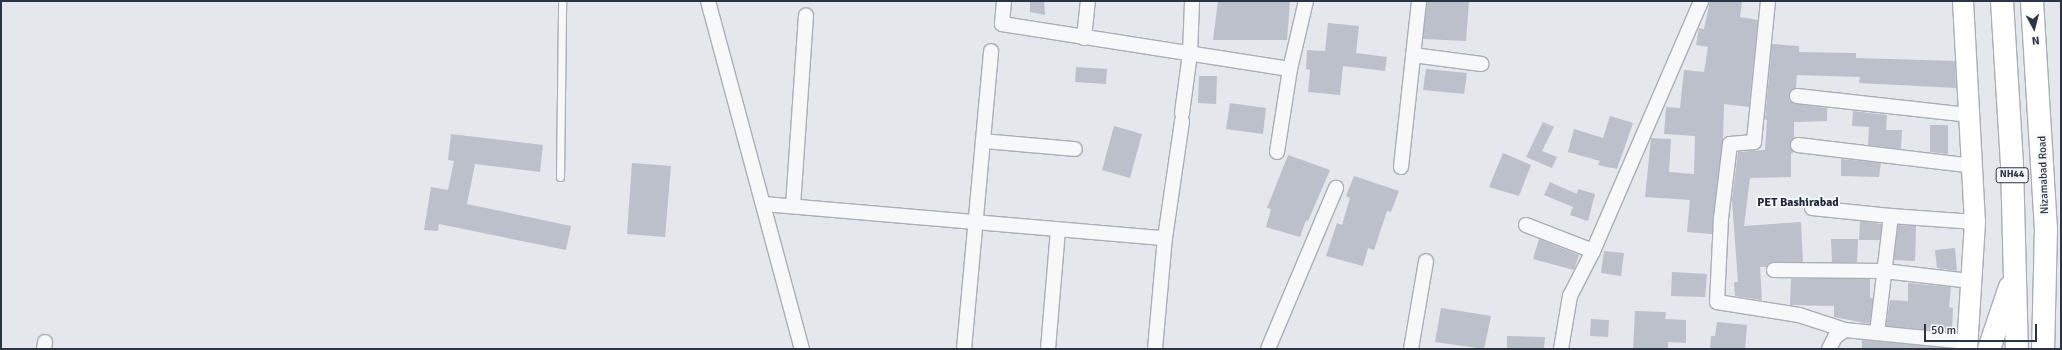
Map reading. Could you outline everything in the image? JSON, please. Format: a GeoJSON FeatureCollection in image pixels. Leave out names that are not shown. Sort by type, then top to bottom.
{"type":"FeatureCollection","features":[{"type":"Feature","properties":{"kind":"highway","name":"NH44"},"geometry":{"type":"LineString","coordinates":[[2002,1],[2012,164],[2017,349]]}},
{"type":"Feature","properties":{"kind":"highway","name":"Nizamabad Road"},"geometry":{"type":"LineString","coordinates":[[2032,1],[2046,229],[2043,349]]}},
{"type":"Feature","properties":{"kind":"highway"},"geometry":{"type":"LineString","coordinates":[[2005,50],[2036,48]]}},
{"type":"Feature","properties":{"kind":"highway"},"geometry":{"type":"LineString","coordinates":[[1989,349],[2015,272]]}},
{"type":"Feature","properties":{"kind":"main road"},"geometry":{"type":"LineString","coordinates":[[1963,1],[1975,222],[1967,346]]}},
{"type":"Feature","properties":{"kind":"street"},"geometry":{"type":"LineString","coordinates":[[708,1],[802,349]]}},
{"type":"Feature","properties":{"kind":"street"},"geometry":{"type":"LineString","coordinates":[[1004,1],[1002,24],[1290,69]]}},
{"type":"Feature","properties":{"kind":"street"},"geometry":{"type":"LineString","coordinates":[[1084,38],[1088,1]]}},
{"type":"Feature","properties":{"kind":"street"},"geometry":{"type":"LineString","coordinates":[[1155,349],[1166,238],[1190,54],[1192,1]]}},
{"type":"Feature","properties":{"kind":"street"},"geometry":{"type":"LineString","coordinates":[[1277,152],[1290,69],[1306,1]]}},
{"type":"Feature","properties":{"kind":"street"},"geometry":{"type":"LineString","coordinates":[[1401,167],[1419,1]]}},
{"type":"Feature","properties":{"kind":"street"},"geometry":{"type":"LineString","coordinates":[[1560,349],[1570,296],[1593,251],[1701,1]]}},
{"type":"Feature","properties":{"kind":"street"},"geometry":{"type":"LineString","coordinates":[[1768,1],[1754,142],[1730,144],[1721,218],[1718,302],[1799,315],[1845,330],[1967,346]]}},
{"type":"Feature","properties":{"kind":"street"},"geometry":{"type":"LineString","coordinates":[[793,206],[806,15]]}},
{"type":"Feature","properties":{"kind":"street"},"geometry":{"type":"LineString","coordinates":[[964,349],[992,51]]}},
{"type":"Feature","properties":{"kind":"street"},"geometry":{"type":"LineString","coordinates":[[1413,55],[1481,64]]}},
{"type":"Feature","properties":{"kind":"street"},"geometry":{"type":"LineString","coordinates":[[1797,96],[1968,115]]}},
{"type":"Feature","properties":{"kind":"street"},"geometry":{"type":"LineString","coordinates":[[983,141],[1075,149]]}},
{"type":"Feature","properties":{"kind":"street"},"geometry":{"type":"LineString","coordinates":[[1798,145],[1973,166]]}},
{"type":"Feature","properties":{"kind":"street"},"geometry":{"type":"LineString","coordinates":[[1268,349],[1336,188]]}},
{"type":"Feature","properties":{"kind":"street"},"geometry":{"type":"LineString","coordinates":[[764,204],[1166,238]]}},
{"type":"Feature","properties":{"kind":"street"},"geometry":{"type":"LineString","coordinates":[[1812,208],[1891,216],[1975,222]]}},
{"type":"Feature","properties":{"kind":"street"},"geometry":{"type":"LineString","coordinates":[[1877,333],[1891,216]]}},
{"type":"Feature","properties":{"kind":"street"},"geometry":{"type":"LineString","coordinates":[[1526,225],[1593,251]]}},
{"type":"Feature","properties":{"kind":"street"},"geometry":{"type":"LineString","coordinates":[[1048,349],[1058,229]]}},
{"type":"Feature","properties":{"kind":"street"},"geometry":{"type":"LineString","coordinates":[[1411,349],[1426,262]]}},
{"type":"Feature","properties":{"kind":"street"},"geometry":{"type":"LineString","coordinates":[[1774,270],[1884,272],[1971,281]]}},
{"type":"Feature","properties":{"kind":"street"},"geometry":{"type":"LineString","coordinates":[[1829,349],[1835,337],[1845,330]]}},
{"type":"Feature","properties":{"kind":"lane"},"geometry":{"type":"LineString","coordinates":[[560,177],[562,1]]}},
{"type":"Feature","properties":{"kind":"building"},"geometry":{"type":"Polygon","coordinates":[[[1030,1],[1044,1],[1045,15],[1030,12],[1030,1]]]}},
{"type":"Feature","properties":{"kind":"building"},"geometry":{"type":"Polygon","coordinates":[[[1218,1],[1290,1],[1287,40],[1213,40],[1218,1]]]}},
{"type":"Feature","properties":{"kind":"building"},"geometry":{"type":"Polygon","coordinates":[[[1427,1],[1469,1],[1466,41],[1423,39],[1427,1]]]}},
{"type":"Feature","properties":{"kind":"building"},"geometry":{"type":"Polygon","coordinates":[[[1710,1],[1742,1],[1740,17],[1758,20],[1749,107],[1724,104],[1723,140],[1712,234],[1687,232],[1690,200],[1645,197],[1651,138],[1671,139],[1669,172],[1694,174],[1695,136],[1664,134],[1666,107],[1680,108],[1684,70],[1704,72],[1708,47],[1696,45],[1699,28],[1704,29],[1710,1]]]}},
{"type":"Feature","properties":{"kind":"building"},"geometry":{"type":"Polygon","coordinates":[[[1328,23],[1359,26],[1356,53],[1387,57],[1385,71],[1343,66],[1340,95],[1308,92],[1310,70],[1306,69],[1307,50],[1325,51],[1328,23]]]}},
{"type":"Feature","properties":{"kind":"building"},"geometry":{"type":"Polygon","coordinates":[[[1772,44],[1799,46],[1799,52],[1856,53],[1856,58],[1955,61],[1956,88],[1859,83],[1860,77],[1797,75],[1796,88],[1790,91],[1789,100],[1796,104],[1827,108],[1827,121],[1794,122],[1794,138],[1790,144],[1794,152],[1791,154],[1791,177],[1750,178],[1744,226],[1801,222],[1803,262],[1774,262],[1766,267],[1760,267],[1762,300],[1735,296],[1734,282],[1738,282],[1732,200],[1738,152],[1765,150],[1767,120],[1765,119],[1772,44]]]}},
{"type":"Feature","properties":{"kind":"building"},"geometry":{"type":"Polygon","coordinates":[[[1076,67],[1107,69],[1106,84],[1075,82],[1076,67]]]}},
{"type":"Feature","properties":{"kind":"building"},"geometry":{"type":"Polygon","coordinates":[[[1426,69],[1467,73],[1464,94],[1423,90],[1426,69]]]}},
{"type":"Feature","properties":{"kind":"building"},"geometry":{"type":"Polygon","coordinates":[[[1199,76],[1217,76],[1216,104],[1198,103],[1199,76]]]}},
{"type":"Feature","properties":{"kind":"building"},"geometry":{"type":"Polygon","coordinates":[[[1230,103],[1266,108],[1263,134],[1226,129],[1230,103]]]}},
{"type":"Feature","properties":{"kind":"building"},"geometry":{"type":"Polygon","coordinates":[[[1853,111],[1887,115],[1886,130],[1902,130],[1901,149],[1868,145],[1869,127],[1852,126],[1853,111]]]}},
{"type":"Feature","properties":{"kind":"building"},"geometry":{"type":"Polygon","coordinates":[[[1610,116],[1633,123],[1617,169],[1598,165],[1600,161],[1568,152],[1574,129],[1603,138],[1610,116]]]}},
{"type":"Feature","properties":{"kind":"building"},"geometry":{"type":"Polygon","coordinates":[[[1543,122],[1554,127],[1542,151],[1557,157],[1552,168],[1526,157],[1543,122]]]}},
{"type":"Feature","properties":{"kind":"building"},"geometry":{"type":"Polygon","coordinates":[[[1930,125],[1948,125],[1948,154],[1930,152],[1930,125]]]}},
{"type":"Feature","properties":{"kind":"building"},"geometry":{"type":"Polygon","coordinates":[[[1114,126],[1142,134],[1130,178],[1102,170],[1114,126]]]}},
{"type":"Feature","properties":{"kind":"building"},"geometry":{"type":"Polygon","coordinates":[[[451,134],[543,145],[540,172],[475,164],[467,204],[571,226],[566,250],[439,224],[438,231],[424,230],[431,187],[448,190],[454,161],[448,160],[451,134]]]}},
{"type":"Feature","properties":{"kind":"building"},"geometry":{"type":"Polygon","coordinates":[[[1503,153],[1531,165],[1519,196],[1489,187],[1503,153]]]}},
{"type":"Feature","properties":{"kind":"building"},"geometry":{"type":"Polygon","coordinates":[[[1288,155],[1330,170],[1308,221],[1306,220],[1300,237],[1266,227],[1271,209],[1267,208],[1288,155]]]}},
{"type":"Feature","properties":{"kind":"building"},"geometry":{"type":"Polygon","coordinates":[[[1841,159],[1881,163],[1879,177],[1841,176],[1841,159]]]}},
{"type":"Feature","properties":{"kind":"building"},"geometry":{"type":"Polygon","coordinates":[[[632,163],[671,166],[665,237],[627,234],[632,163]]]}},
{"type":"Feature","properties":{"kind":"building"},"geometry":{"type":"Polygon","coordinates":[[[1354,176],[1399,191],[1391,212],[1387,211],[1374,250],[1368,248],[1363,266],[1326,256],[1337,223],[1342,225],[1350,198],[1346,196],[1354,176]]]}},
{"type":"Feature","properties":{"kind":"building"},"geometry":{"type":"Polygon","coordinates":[[[1550,182],[1577,194],[1578,189],[1595,194],[1588,221],[1570,215],[1573,207],[1544,195],[1550,182]]]}},
{"type":"Feature","properties":{"kind":"building"},"geometry":{"type":"Polygon","coordinates":[[[1860,221],[1882,224],[1880,240],[1859,240],[1860,221]]]}},
{"type":"Feature","properties":{"kind":"building"},"geometry":{"type":"Polygon","coordinates":[[[1898,225],[1916,226],[1915,261],[1894,260],[1898,225]]]}},
{"type":"Feature","properties":{"kind":"building"},"geometry":{"type":"Polygon","coordinates":[[[1539,239],[1579,255],[1574,270],[1533,259],[1539,239]]]}},
{"type":"Feature","properties":{"kind":"building"},"geometry":{"type":"Polygon","coordinates":[[[1831,239],[1858,239],[1857,262],[1832,262],[1831,239]]]}},
{"type":"Feature","properties":{"kind":"building"},"geometry":{"type":"Polygon","coordinates":[[[1955,248],[1957,271],[1937,268],[1935,250],[1955,248]]]}},
{"type":"Feature","properties":{"kind":"building"},"geometry":{"type":"Polygon","coordinates":[[[1604,251],[1624,253],[1621,276],[1601,273],[1604,251]]]}},
{"type":"Feature","properties":{"kind":"building"},"geometry":{"type":"Polygon","coordinates":[[[1672,272],[1707,274],[1705,297],[1671,296],[1672,272]]]}},
{"type":"Feature","properties":{"kind":"building"},"geometry":{"type":"Polygon","coordinates":[[[1791,279],[1870,279],[1870,298],[1873,298],[1870,324],[1834,317],[1834,306],[1790,305],[1791,279]]]}},
{"type":"Feature","properties":{"kind":"building"},"geometry":{"type":"Polygon","coordinates":[[[1908,283],[1951,287],[1949,307],[1953,308],[1952,329],[1946,329],[1945,331],[1886,326],[1890,300],[1908,301],[1908,283]]]}},
{"type":"Feature","properties":{"kind":"building"},"geometry":{"type":"Polygon","coordinates":[[[1441,308],[1491,316],[1484,349],[1435,342],[1441,308]]]}},
{"type":"Feature","properties":{"kind":"building"},"geometry":{"type":"Polygon","coordinates":[[[1635,311],[1666,312],[1665,319],[1686,320],[1686,343],[1668,342],[1668,349],[1633,349],[1635,311]]]}},
{"type":"Feature","properties":{"kind":"building"},"geometry":{"type":"Polygon","coordinates":[[[1591,319],[1609,320],[1608,337],[1590,336],[1591,319]]]}},
{"type":"Feature","properties":{"kind":"building"},"geometry":{"type":"Polygon","coordinates":[[[1717,322],[1747,325],[1745,349],[1710,349],[1711,336],[1715,336],[1717,322]]]}},
{"type":"Feature","properties":{"kind":"building"},"geometry":{"type":"Polygon","coordinates":[[[1507,336],[1545,337],[1544,349],[1507,349],[1507,336]]]}},
{"type":"Feature","properties":{"kind":"building"},"geometry":{"type":"Polygon","coordinates":[[[1862,340],[1944,348],[1862,349],[1862,340]]]}},
{"type":"Feature","properties":{"kind":"district","name":"PET Bashirabad"},"geometry":{"type":"Point","coordinates":[1798,203]}}]}
